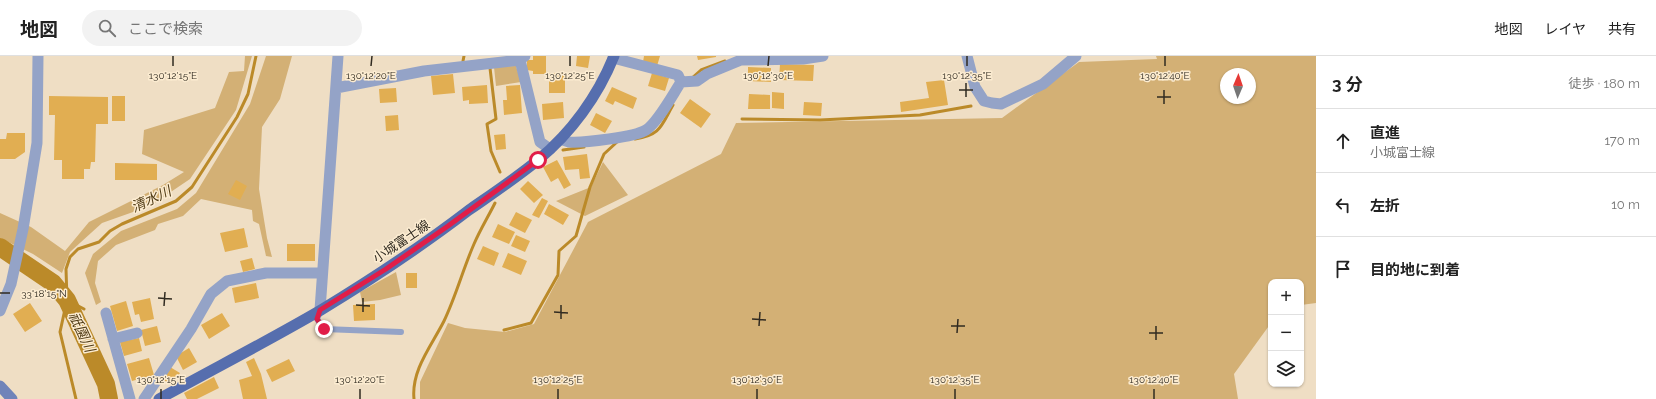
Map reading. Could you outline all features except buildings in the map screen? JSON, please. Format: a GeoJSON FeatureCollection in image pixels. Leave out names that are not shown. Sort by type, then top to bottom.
{"type":"FeatureCollection","features":[{"type":"Feature","properties":{"kind":"main road","name":"小城富士線"},"geometry":{"type":"LineString","coordinates":[[159,399],[320,310],[386,269],[538,160],[560,139],[582,114],[599,87],[614,57]]}},
{"type":"Feature","properties":{"kind":"main road"},"geometry":{"type":"LineString","coordinates":[[0,386],[12,399]]}},
{"type":"Feature","properties":{"kind":"street"},"geometry":{"type":"LineString","coordinates":[[0,311],[11,284],[23,229],[38,143],[38,56]]}},
{"type":"Feature","properties":{"kind":"street"},"geometry":{"type":"LineString","coordinates":[[320,310],[338,56]]}},
{"type":"Feature","properties":{"kind":"street"},"geometry":{"type":"LineString","coordinates":[[681,82],[697,81],[707,74],[741,58],[802,59],[823,56]]}},
{"type":"Feature","properties":{"kind":"street"},"geometry":{"type":"LineString","coordinates":[[967,56],[975,88],[984,101],[1001,104],[1043,84],[1076,56]]}},
{"type":"Feature","properties":{"kind":"street"},"geometry":{"type":"LineString","coordinates":[[614,57],[678,75],[681,82]]}},
{"type":"Feature","properties":{"kind":"street"},"geometry":{"type":"LineString","coordinates":[[336,88],[424,71],[522,58],[540,142],[550,149]]}},
{"type":"Feature","properties":{"kind":"street"},"geometry":{"type":"LineString","coordinates":[[560,139],[568,142],[637,134],[647,129],[663,110],[681,82]]}},
{"type":"Feature","properties":{"kind":"street"},"geometry":{"type":"LineString","coordinates":[[144,399],[191,329],[211,294],[227,281],[266,273],[322,273]]}},
{"type":"Feature","properties":{"kind":"street"},"geometry":{"type":"LineString","coordinates":[[106,313],[130,399]]}},
{"type":"Feature","properties":{"kind":"street"},"geometry":{"type":"LineString","coordinates":[[113,339],[137,333]]}},
{"type":"Feature","properties":{"kind":"lane"},"geometry":{"type":"LineString","coordinates":[[320,310],[317,319],[324,329],[401,332]]}},
{"type":"Feature","properties":{"kind":"shaded area"},"geometry":{"type":"Polygon","coordinates":[[[245,56],[252,56],[236,110],[190,179],[150,206],[102,223],[70,252],[62,273],[33,254],[0,238],[0,213],[31,227],[65,251],[89,222],[163,185],[184,172],[142,154],[144,130],[215,108],[229,72],[244,71],[245,56]]]}},
{"type":"Feature","properties":{"kind":"shaded area"},"geometry":{"type":"Polygon","coordinates":[[[266,56],[292,56],[280,99],[262,127],[259,189],[267,238],[272,257],[266,256],[259,224],[253,221],[252,210],[201,199],[183,216],[158,224],[155,230],[116,245],[98,261],[95,283],[101,302],[96,305],[85,273],[93,254],[121,231],[177,209],[196,193],[250,104],[266,56]]]}},
{"type":"Feature","properties":{"kind":"shaded area"},"geometry":{"type":"Polygon","coordinates":[[[1156,56],[1316,56],[1316,303],[1304,305],[1304,279],[1268,279],[1268,327],[1234,374],[1238,399],[420,399],[420,382],[448,323],[465,328],[505,332],[534,324],[588,222],[721,154],[736,123],[1002,118],[1079,62],[1157,59],[1156,56]]]}},
{"type":"Feature","properties":{"kind":"shaded area"},"geometry":{"type":"Polygon","coordinates":[[[516,66],[521,82],[496,86],[494,67],[516,66]]]}},
{"type":"Feature","properties":{"kind":"shaded area"},"geometry":{"type":"Polygon","coordinates":[[[603,162],[628,195],[585,216],[556,201],[591,187],[603,162]]]}},
{"type":"Feature","properties":{"kind":"shaded area"},"geometry":{"type":"Polygon","coordinates":[[[396,272],[401,295],[380,300],[362,302],[360,292],[396,272]]]}},
{"type":"Feature","properties":{"kind":"waterway","name":"清水川"},"geometry":{"type":"LineString","coordinates":[[67,300],[66,269],[70,257],[78,249],[99,242],[110,231],[122,224],[176,201],[192,187],[237,117],[248,94],[256,56]]}},
{"type":"Feature","properties":{"kind":"waterway"},"geometry":{"type":"LineString","coordinates":[[463,61],[464,56]]}},
{"type":"Feature","properties":{"kind":"waterway"},"geometry":{"type":"LineString","coordinates":[[692,78],[701,70],[725,61]]}},
{"type":"Feature","properties":{"kind":"waterway"},"geometry":{"type":"LineString","coordinates":[[490,68],[496,119],[487,124],[491,151],[500,172]]}},
{"type":"Feature","properties":{"kind":"waterway"},"geometry":{"type":"LineString","coordinates":[[635,139],[655,132],[663,124],[673,105]]}},
{"type":"Feature","properties":{"kind":"waterway"},"geometry":{"type":"LineString","coordinates":[[742,119],[820,120],[920,115],[971,106]]}},
{"type":"Feature","properties":{"kind":"waterway"},"geometry":{"type":"LineString","coordinates":[[504,330],[531,323],[558,275],[559,251],[576,236],[590,187],[604,154],[617,142]]}},
{"type":"Feature","properties":{"kind":"waterway"},"geometry":{"type":"LineString","coordinates":[[563,150],[584,147]]}},
{"type":"Feature","properties":{"kind":"waterway"},"geometry":{"type":"LineString","coordinates":[[414,399],[416,378],[423,358],[444,321],[474,244],[495,203]]}},
{"type":"Feature","properties":{"kind":"waterway","name":"祇園川"},"geometry":{"type":"LineString","coordinates":[[0,247],[53,283],[67,300],[106,384],[109,399]]}},
{"type":"Feature","properties":{"kind":"waterway"},"geometry":{"type":"LineString","coordinates":[[76,399],[60,332],[67,300],[84,309]]}},
{"type":"Feature","properties":{"kind":"route"},"geometry":{"type":"LineString","coordinates":[[324,329],[317,319],[320,310],[386,269],[538,160]]}}]}
